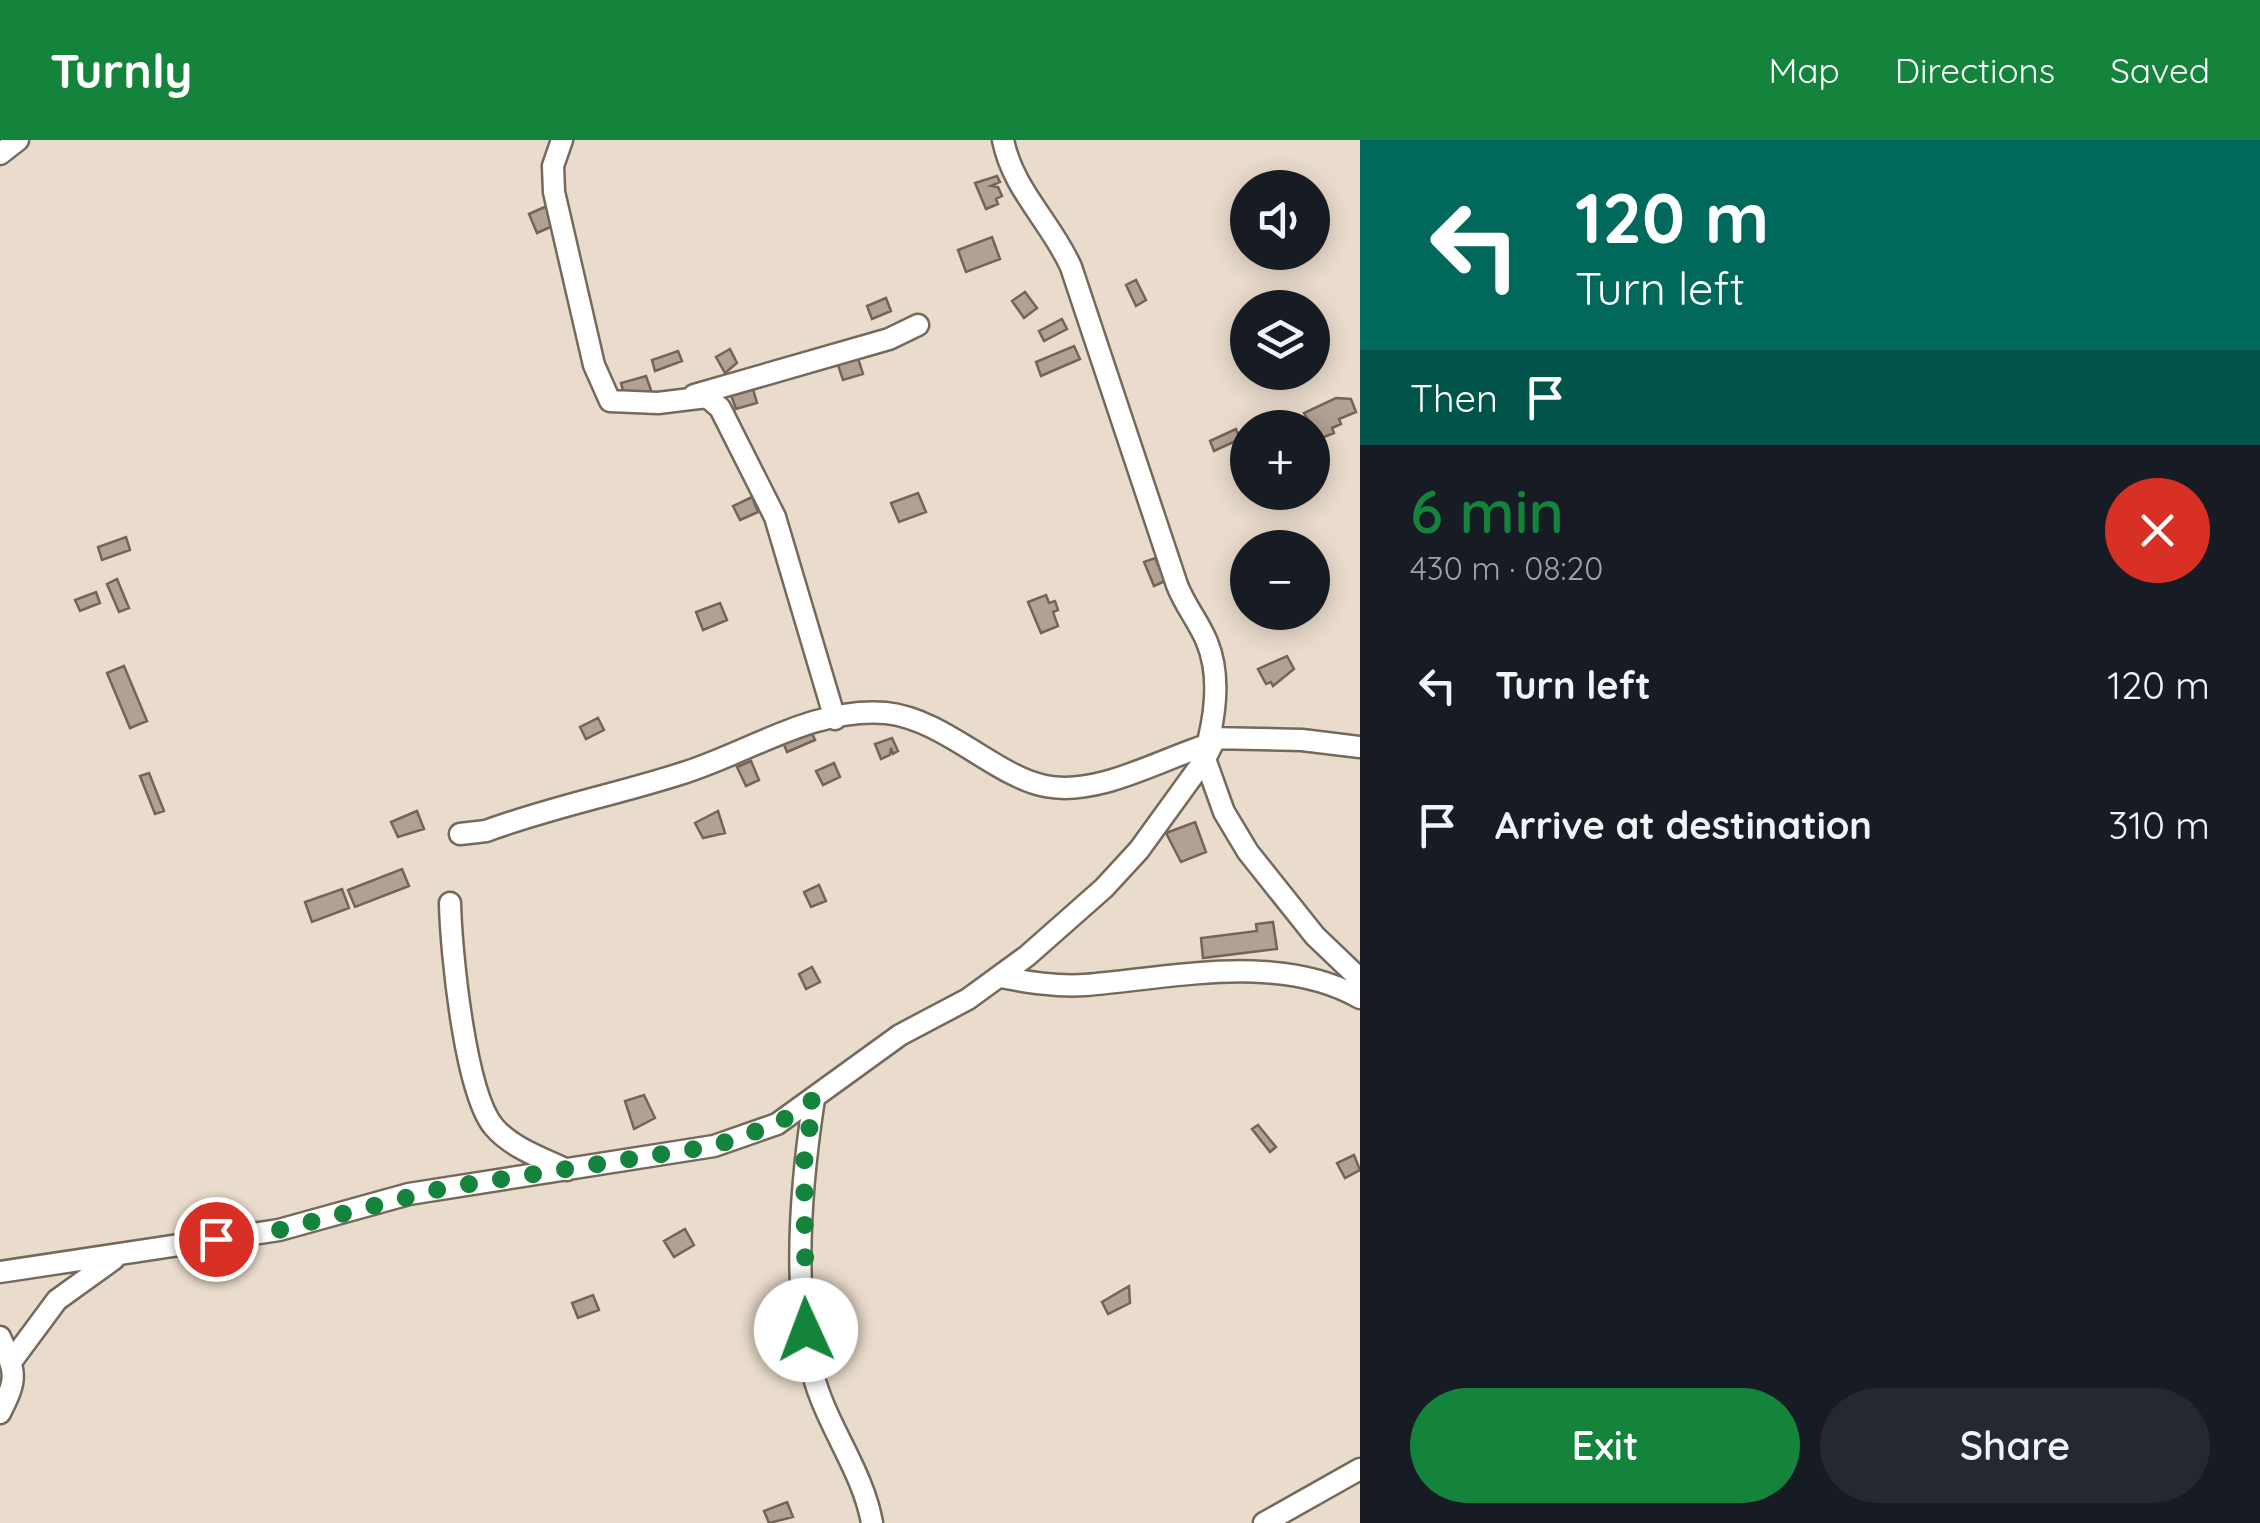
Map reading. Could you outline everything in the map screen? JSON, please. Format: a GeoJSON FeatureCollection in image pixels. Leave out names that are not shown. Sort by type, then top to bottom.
{"type":"FeatureCollection","features":[{"type":"Feature","properties":{"kind":"street"},"geometry":{"type":"LineString","coordinates":[[0,154],[18,140]]}},
{"type":"Feature","properties":{"kind":"street"},"geometry":{"type":"LineString","coordinates":[[562,140],[553,166],[554,192],[594,365],[610,401],[658,403],[687,397],[889,339],[918,326]]}},
{"type":"Feature","properties":{"kind":"street"},"geometry":{"type":"LineString","coordinates":[[1003,140],[1019,186],[1060,242],[1072,267],[1186,610],[1206,638],[1215,676],[1209,747],[1224,812],[1248,852],[1315,936],[1360,979]]}},
{"type":"Feature","properties":{"kind":"street"},"geometry":{"type":"LineString","coordinates":[[687,397],[706,397],[720,408],[775,517],[835,719]]}},
{"type":"Feature","properties":{"kind":"street"},"geometry":{"type":"LineString","coordinates":[[460,834],[486,831],[681,774],[788,729],[886,713],[1045,786],[1078,787],[1209,747],[1302,740],[1360,747]]}},
{"type":"Feature","properties":{"kind":"street"},"geometry":{"type":"LineString","coordinates":[[0,1272],[279,1230],[410,1194],[714,1146],[777,1124],[900,1035],[1000,977],[1104,888],[1139,850],[1209,747]]}},
{"type":"Feature","properties":{"kind":"street"},"geometry":{"type":"LineString","coordinates":[[450,904],[456,977],[477,1097],[502,1136],[567,1170]]}},
{"type":"Feature","properties":{"kind":"street"},"geometry":{"type":"LineString","coordinates":[[1000,977],[1082,985],[1184,974],[1284,975],[1322,980],[1360,998]]}},
{"type":"Feature","properties":{"kind":"street"},"geometry":{"type":"LineString","coordinates":[[814,1099],[804,1163],[806,1330],[813,1374],[872,1523]]}},
{"type":"Feature","properties":{"kind":"street"},"geometry":{"type":"LineString","coordinates":[[10,1362],[57,1300],[120,1253]]}},
{"type":"Feature","properties":{"kind":"street"},"geometry":{"type":"LineString","coordinates":[[0,1337],[10,1362],[14,1390],[0,1414]]}},
{"type":"Feature","properties":{"kind":"street"},"geometry":{"type":"LineString","coordinates":[[1264,1523],[1360,1469]]}},
{"type":"Feature","properties":{"kind":"building"},"geometry":{"type":"Polygon","coordinates":[[[997,176],[1000,182],[991,186],[998,187],[1002,196],[996,199],[998,204],[986,209],[975,183],[997,176]]]}},
{"type":"Feature","properties":{"kind":"building"},"geometry":{"type":"Polygon","coordinates":[[[547,206],[555,225],[537,233],[529,214],[547,206]]]}},
{"type":"Feature","properties":{"kind":"building"},"geometry":{"type":"Polygon","coordinates":[[[992,237],[1000,259],[966,272],[958,250],[992,237]]]}},
{"type":"Feature","properties":{"kind":"building"},"geometry":{"type":"Polygon","coordinates":[[[1136,280],[1146,300],[1136,306],[1126,285],[1136,280]]]}},
{"type":"Feature","properties":{"kind":"building"},"geometry":{"type":"Polygon","coordinates":[[[1025,292],[1037,308],[1024,318],[1012,301],[1025,292]]]}},
{"type":"Feature","properties":{"kind":"building"},"geometry":{"type":"Polygon","coordinates":[[[886,298],[891,311],[872,319],[867,306],[886,298]]]}},
{"type":"Feature","properties":{"kind":"building"},"geometry":{"type":"Polygon","coordinates":[[[1062,319],[1067,329],[1044,341],[1039,331],[1062,319]]]}},
{"type":"Feature","properties":{"kind":"building"},"geometry":{"type":"Polygon","coordinates":[[[1074,346],[1080,359],[1041,376],[1036,362],[1074,346]]]}},
{"type":"Feature","properties":{"kind":"building"},"geometry":{"type":"Polygon","coordinates":[[[730,349],[737,363],[725,373],[716,357],[730,349]]]}},
{"type":"Feature","properties":{"kind":"building"},"geometry":{"type":"Polygon","coordinates":[[[678,351],[682,361],[655,371],[652,360],[678,351]]]}},
{"type":"Feature","properties":{"kind":"building"},"geometry":{"type":"Polygon","coordinates":[[[858,358],[863,374],[843,380],[838,365],[858,358]]]}},
{"type":"Feature","properties":{"kind":"building"},"geometry":{"type":"Polygon","coordinates":[[[646,376],[652,393],[626,401],[621,383],[646,376]]]}},
{"type":"Feature","properties":{"kind":"building"},"geometry":{"type":"Polygon","coordinates":[[[753,389],[757,403],[736,409],[731,395],[753,389]]]}},
{"type":"Feature","properties":{"kind":"building"},"geometry":{"type":"Polygon","coordinates":[[[1336,398],[1351,399],[1356,412],[1339,419],[1341,424],[1332,428],[1334,433],[1330,435],[1330,410],[1310,410],[1336,398]]]}},
{"type":"Feature","properties":{"kind":"building"},"geometry":{"type":"Polygon","coordinates":[[[1230,432],[1230,444],[1214,451],[1210,441],[1230,432]]]}},
{"type":"Feature","properties":{"kind":"building"},"geometry":{"type":"Polygon","coordinates":[[[918,493],[926,512],[899,522],[891,503],[918,493]]]}},
{"type":"Feature","properties":{"kind":"building"},"geometry":{"type":"Polygon","coordinates":[[[752,497],[758,512],[740,520],[733,506],[752,497]]]}},
{"type":"Feature","properties":{"kind":"building"},"geometry":{"type":"Polygon","coordinates":[[[126,537],[130,550],[102,560],[98,547],[126,537]]]}},
{"type":"Feature","properties":{"kind":"building"},"geometry":{"type":"Polygon","coordinates":[[[1155,558],[1165,581],[1154,586],[1144,562],[1155,558]]]}},
{"type":"Feature","properties":{"kind":"building"},"geometry":{"type":"Polygon","coordinates":[[[117,579],[129,608],[119,612],[107,584],[117,579]]]}},
{"type":"Feature","properties":{"kind":"building"},"geometry":{"type":"Polygon","coordinates":[[[96,592],[100,603],[80,611],[75,600],[96,592]]]}},
{"type":"Feature","properties":{"kind":"building"},"geometry":{"type":"Polygon","coordinates":[[[1046,595],[1049,603],[1055,601],[1058,610],[1053,612],[1058,626],[1041,633],[1028,602],[1046,595]]]}},
{"type":"Feature","properties":{"kind":"building"},"geometry":{"type":"Polygon","coordinates":[[[720,603],[727,620],[703,630],[696,612],[720,603]]]}},
{"type":"Feature","properties":{"kind":"building"},"geometry":{"type":"Polygon","coordinates":[[[1287,656],[1294,669],[1273,686],[1271,682],[1266,684],[1258,669],[1287,656]]]}},
{"type":"Feature","properties":{"kind":"building"},"geometry":{"type":"Polygon","coordinates":[[[124,666],[147,721],[130,728],[107,673],[124,666]]]}},
{"type":"Feature","properties":{"kind":"building"},"geometry":{"type":"Polygon","coordinates":[[[598,718],[604,730],[586,739],[580,727],[598,718]]]}},
{"type":"Feature","properties":{"kind":"building"},"geometry":{"type":"Polygon","coordinates":[[[811,731],[815,740],[787,752],[783,742],[811,731]]]}},
{"type":"Feature","properties":{"kind":"building"},"geometry":{"type":"Polygon","coordinates":[[[892,738],[898,751],[893,754],[891,748],[890,755],[881,759],[875,744],[892,738]]]}},
{"type":"Feature","properties":{"kind":"building"},"geometry":{"type":"Polygon","coordinates":[[[751,761],[759,780],[746,786],[737,767],[751,761]]]}},
{"type":"Feature","properties":{"kind":"building"},"geometry":{"type":"Polygon","coordinates":[[[834,763],[840,777],[823,785],[816,771],[834,763]]]}},
{"type":"Feature","properties":{"kind":"building"},"geometry":{"type":"Polygon","coordinates":[[[149,773],[164,811],[155,814],[140,776],[149,773]]]}},
{"type":"Feature","properties":{"kind":"building"},"geometry":{"type":"Polygon","coordinates":[[[417,811],[424,829],[398,837],[391,822],[417,811]]]}},
{"type":"Feature","properties":{"kind":"building"},"geometry":{"type":"Polygon","coordinates":[[[718,811],[725,833],[703,838],[695,823],[718,811]]]}},
{"type":"Feature","properties":{"kind":"building"},"geometry":{"type":"Polygon","coordinates":[[[1195,822],[1206,852],[1181,862],[1166,833],[1195,822]]]}},
{"type":"Feature","properties":{"kind":"building"},"geometry":{"type":"Polygon","coordinates":[[[402,869],[409,886],[355,907],[348,890],[402,869]]]}},
{"type":"Feature","properties":{"kind":"building"},"geometry":{"type":"Polygon","coordinates":[[[819,885],[826,901],[811,907],[804,892],[819,885]]]}},
{"type":"Feature","properties":{"kind":"building"},"geometry":{"type":"Polygon","coordinates":[[[342,889],[349,908],[312,922],[305,902],[342,889]]]}},
{"type":"Feature","properties":{"kind":"building"},"geometry":{"type":"Polygon","coordinates":[[[1273,922],[1277,949],[1203,958],[1201,938],[1257,931],[1256,924],[1273,922]]]}},
{"type":"Feature","properties":{"kind":"building"},"geometry":{"type":"Polygon","coordinates":[[[812,967],[820,982],[806,989],[799,974],[812,967]]]}},
{"type":"Feature","properties":{"kind":"building"},"geometry":{"type":"Polygon","coordinates":[[[644,1095],[655,1118],[634,1129],[625,1101],[644,1095]]]}},
{"type":"Feature","properties":{"kind":"building"},"geometry":{"type":"Polygon","coordinates":[[[1258,1125],[1276,1147],[1270,1152],[1252,1129],[1258,1125]]]}},
{"type":"Feature","properties":{"kind":"building"},"geometry":{"type":"Polygon","coordinates":[[[1354,1155],[1360,1170],[1345,1178],[1337,1163],[1354,1155]]]}},
{"type":"Feature","properties":{"kind":"building"},"geometry":{"type":"Polygon","coordinates":[[[685,1229],[694,1245],[674,1257],[664,1241],[685,1229]]]}},
{"type":"Feature","properties":{"kind":"building"},"geometry":{"type":"Polygon","coordinates":[[[1129,1286],[1130,1303],[1108,1314],[1102,1302],[1129,1286]]]}},
{"type":"Feature","properties":{"kind":"building"},"geometry":{"type":"Polygon","coordinates":[[[593,1295],[599,1310],[578,1318],[572,1303],[593,1295]]]}},
{"type":"Feature","properties":{"kind":"building"},"geometry":{"type":"Polygon","coordinates":[[[787,1502],[793,1517],[769,1523],[764,1511],[787,1502]]]}},
{"type":"Feature","properties":{"kind":"route"},"geometry":{"type":"LineString","coordinates":[[216,1239],[279,1230],[410,1194],[714,1146],[777,1124],[814,1099],[804,1163],[806,1330]]}}]}
